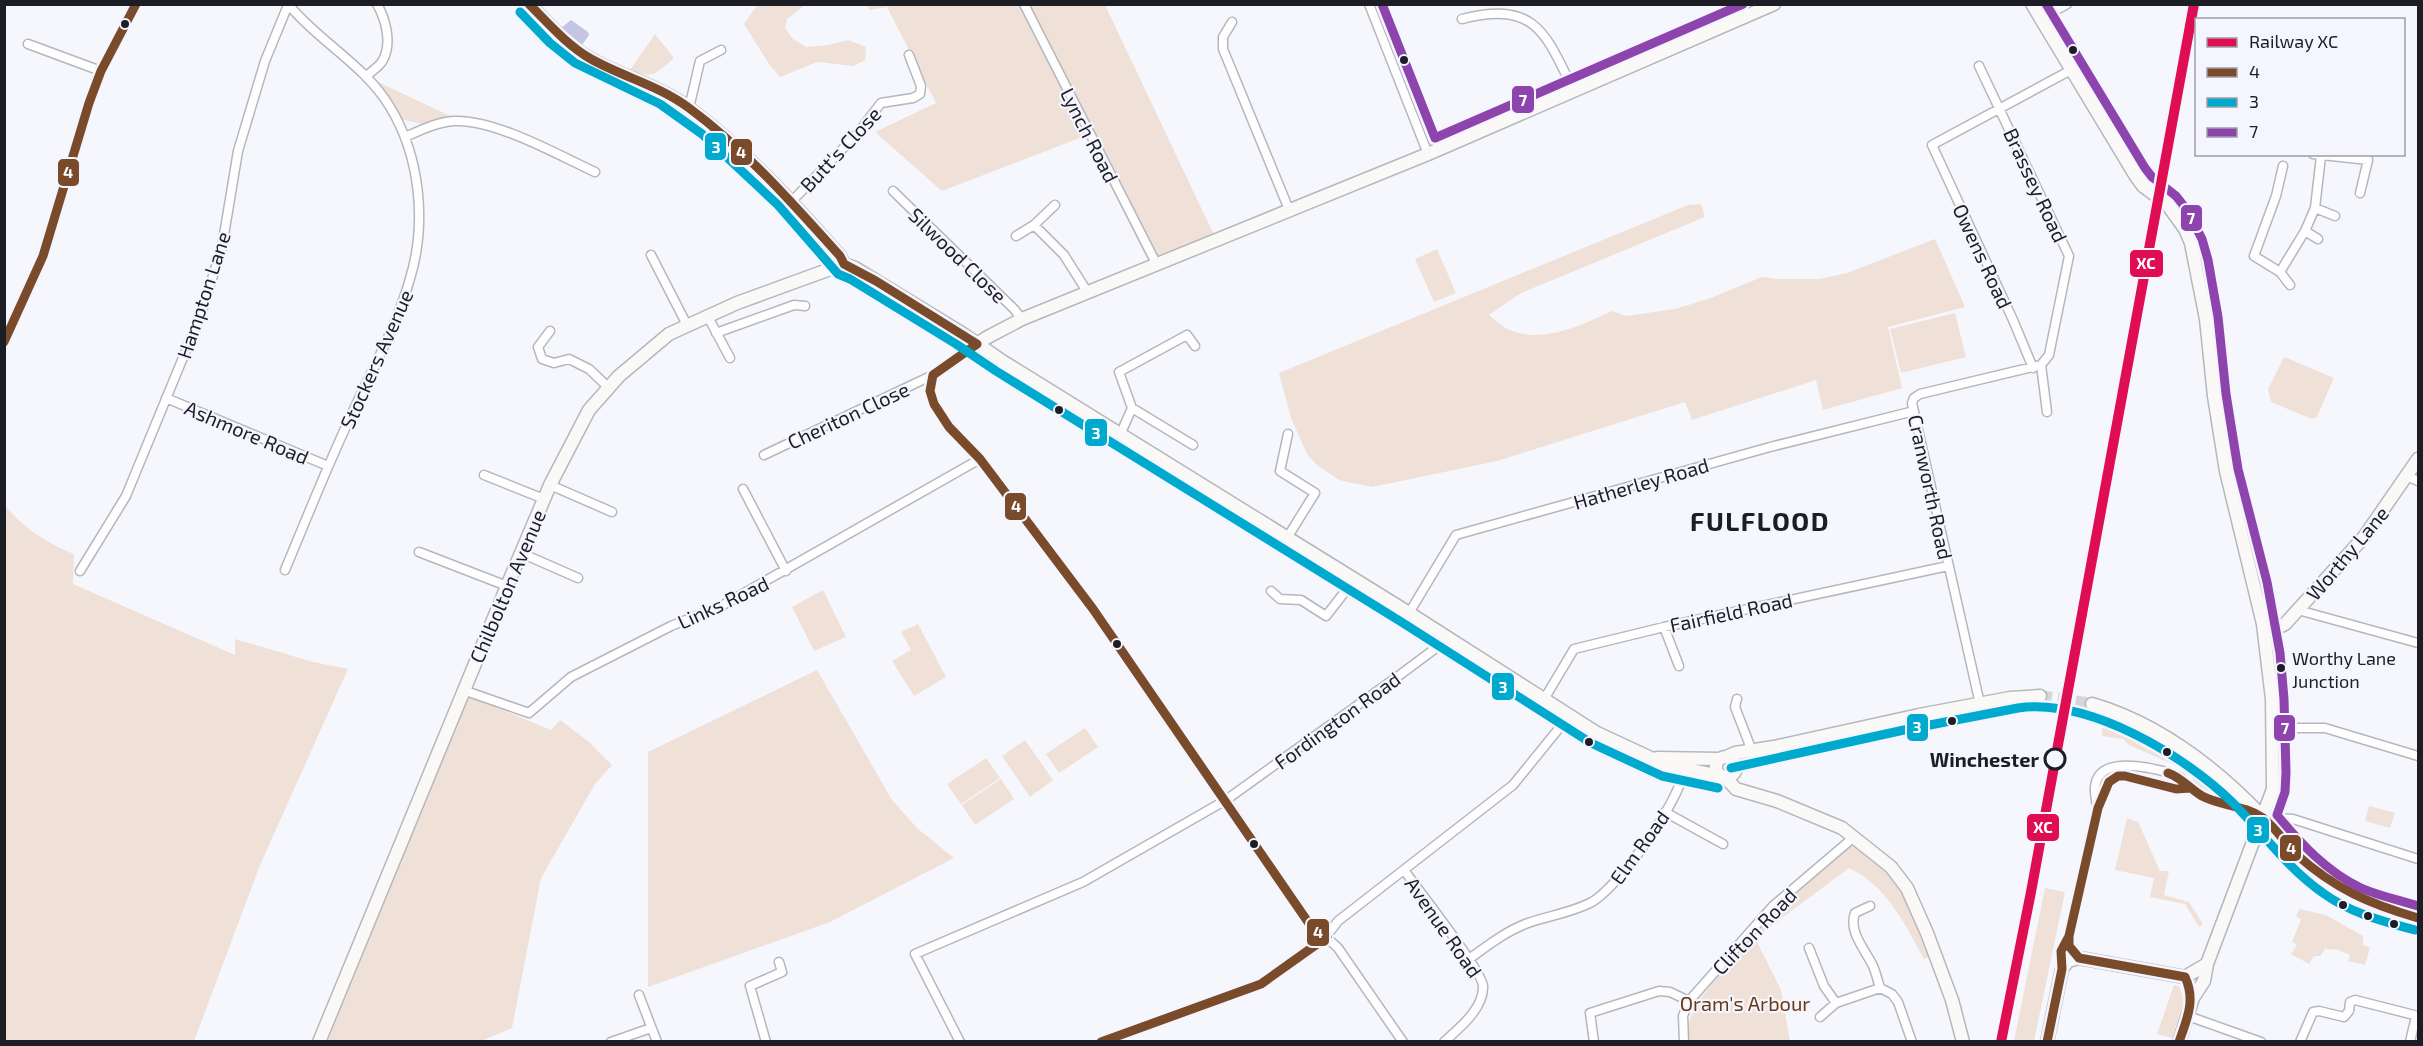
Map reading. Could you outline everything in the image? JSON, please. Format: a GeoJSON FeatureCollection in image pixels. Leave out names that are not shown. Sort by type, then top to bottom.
{"type":"FeatureCollection","features":[{"type":"Feature","properties":{"kind":"main road"},"geometry":{"type":"LineString","coordinates":[[529,4],[556,32],[592,60],[663,91],[689,108],[746,155],[792,201],[840,256],[844,264],[876,280],[1120,435],[1408,613],[1543,701],[1614,742],[1650,758],[1730,773]]}},
{"type":"Feature","properties":{"kind":"main road"},"geometry":{"type":"LineString","coordinates":[[977,344],[1022,319],[1290,212],[1774,4]]}},
{"type":"Feature","properties":{"kind":"main road"},"geometry":{"type":"LineString","coordinates":[[2032,4],[2135,175],[2143,186],[2167,204],[2191,243],[2206,319],[2214,396],[2226,471],[2265,634],[2274,728],[2273,789],[2207,964],[2204,981],[2193,998],[2180,1041]]}},
{"type":"Feature","properties":{"kind":"main road","name":"Chilbolton Avenue"},"geometry":{"type":"LineString","coordinates":[[319,1041],[544,499],[589,410],[608,387],[669,334],[707,315],[776,287],[844,264]]}},
{"type":"Feature","properties":{"kind":"main road","name":"Worthy Lane"},"geometry":{"type":"LineString","coordinates":[[2265,634],[2285,624],[2364,537],[2414,479],[2418,459]]}},
{"type":"Feature","properties":{"kind":"main road"},"geometry":{"type":"LineString","coordinates":[[1730,773],[1716,767],[1723,758],[1735,753],[2010,698],[2040,696]]}},
{"type":"Feature","properties":{"kind":"main road"},"geometry":{"type":"LineString","coordinates":[[2092,704],[2120,714],[2164,736],[2217,774],[2263,817],[2288,847],[2338,889],[2355,898],[2418,918]]}},
{"type":"Feature","properties":{"kind":"main road"},"geometry":{"type":"LineString","coordinates":[[1730,773],[1744,756],[1752,751]]}},
{"type":"Feature","properties":{"kind":"main road"},"geometry":{"type":"LineString","coordinates":[[1685,764],[1731,758],[1730,773],[1736,789],[1764,797],[1828,822],[1854,837],[1891,867],[1907,888],[1928,933],[1964,1041]]}},
{"type":"Feature","properties":{"kind":"main road"},"geometry":{"type":"LineString","coordinates":[[2047,1041],[2062,969],[2068,961],[2079,958],[2185,977],[2207,964]]}},
{"type":"Feature","properties":{"kind":"main road"},"geometry":{"type":"LineString","coordinates":[[2185,977],[2191,987],[2193,998]]}},
{"type":"Feature","properties":{"kind":"street"},"geometry":{"type":"LineString","coordinates":[[4,343],[43,256],[101,71],[136,4]]}},
{"type":"Feature","properties":{"kind":"street"},"geometry":{"type":"LineString","coordinates":[[366,76],[383,62],[388,47],[387,31],[377,4]]}},
{"type":"Feature","properties":{"kind":"street","name":"Lynch Road"},"geometry":{"type":"LineString","coordinates":[[1024,4],[1157,266]]}},
{"type":"Feature","properties":{"kind":"street"},"geometry":{"type":"LineString","coordinates":[[1369,4],[1428,154]]}},
{"type":"Feature","properties":{"kind":"street"},"geometry":{"type":"LineString","coordinates":[[2041,19],[2067,4]]}},
{"type":"Feature","properties":{"kind":"street","name":"Stockers Avenue"},"geometry":{"type":"LineString","coordinates":[[285,570],[328,466],[410,281],[415,254],[419,195],[405,137],[384,97],[366,76],[318,37],[288,5]]}},
{"type":"Feature","properties":{"kind":"street","name":"Hampton Lane"},"geometry":{"type":"LineString","coordinates":[[80,571],[126,496],[201,314],[222,247],[238,151],[265,61],[288,5]]}},
{"type":"Feature","properties":{"kind":"street"},"geometry":{"type":"LineString","coordinates":[[1462,19],[1479,12],[1502,8],[1528,15],[1539,23],[1574,91]]}},
{"type":"Feature","properties":{"kind":"street"},"geometry":{"type":"LineString","coordinates":[[1232,22],[1223,37],[1223,49],[1290,212]]}},
{"type":"Feature","properties":{"kind":"street"},"geometry":{"type":"LineString","coordinates":[[28,44],[101,71]]}},
{"type":"Feature","properties":{"kind":"street"},"geometry":{"type":"LineString","coordinates":[[2070,45],[2091,76]]}},
{"type":"Feature","properties":{"kind":"street"},"geometry":{"type":"LineString","coordinates":[[689,108],[700,61],[721,50]]}},
{"type":"Feature","properties":{"kind":"street","name":"Butt's Close"},"geometry":{"type":"LineString","coordinates":[[792,201],[857,134],[881,103],[913,98],[920,94],[921,86],[909,54]]}},
{"type":"Feature","properties":{"kind":"street"},"geometry":{"type":"LineString","coordinates":[[2000,110],[2068,66],[2077,54]]}},
{"type":"Feature","properties":{"kind":"street","name":"Brassey Road"},"geometry":{"type":"LineString","coordinates":[[1979,66],[2069,256],[2049,355],[2037,366]]}},
{"type":"Feature","properties":{"kind":"street","name":"Owens Road"},"geometry":{"type":"LineString","coordinates":[[2000,110],[1932,145],[2013,320],[2037,366]]}},
{"type":"Feature","properties":{"kind":"street"},"geometry":{"type":"LineString","coordinates":[[405,137],[445,123],[474,123],[511,134],[595,172]]}},
{"type":"Feature","properties":{"kind":"street"},"geometry":{"type":"LineString","coordinates":[[2280,272],[2305,231],[2315,208],[2317,156]]}},
{"type":"Feature","properties":{"kind":"street"},"geometry":{"type":"LineString","coordinates":[[2327,156],[2368,160],[2361,193]]}},
{"type":"Feature","properties":{"kind":"street"},"geometry":{"type":"LineString","coordinates":[[2283,166],[2276,196],[2254,256],[2280,272],[2290,285]]}},
{"type":"Feature","properties":{"kind":"street","name":"Silwood Close"},"geometry":{"type":"LineString","coordinates":[[893,191],[1022,319]]}},
{"type":"Feature","properties":{"kind":"street"},"geometry":{"type":"LineString","coordinates":[[1016,236],[1034,225],[1055,205]]}},
{"type":"Feature","properties":{"kind":"street"},"geometry":{"type":"LineString","coordinates":[[2315,208],[2336,216]]}},
{"type":"Feature","properties":{"kind":"street"},"geometry":{"type":"LineString","coordinates":[[1034,225],[1064,255],[1088,293]]}},
{"type":"Feature","properties":{"kind":"street"},"geometry":{"type":"LineString","coordinates":[[2305,231],[2318,239]]}},
{"type":"Feature","properties":{"kind":"street"},"geometry":{"type":"LineString","coordinates":[[651,255],[687,326]]}},
{"type":"Feature","properties":{"kind":"street"},"geometry":{"type":"LineString","coordinates":[[716,333],[794,305],[805,306]]}},
{"type":"Feature","properties":{"kind":"street"},"geometry":{"type":"LineString","coordinates":[[707,315],[730,358]]}},
{"type":"Feature","properties":{"kind":"street"},"geometry":{"type":"LineString","coordinates":[[550,331],[538,347],[542,359],[554,363],[569,359],[589,369],[608,387]]}},
{"type":"Feature","properties":{"kind":"street"},"geometry":{"type":"LineString","coordinates":[[1193,445],[1132,408],[1119,372],[1187,335],[1195,346]]}},
{"type":"Feature","properties":{"kind":"street","name":"Cheriton Close"},"geometry":{"type":"LineString","coordinates":[[764,455],[933,375],[977,344]]}},
{"type":"Feature","properties":{"kind":"street"},"geometry":{"type":"LineString","coordinates":[[2037,366],[2047,412]]}},
{"type":"Feature","properties":{"kind":"street","name":"Cranworth Road"},"geometry":{"type":"LineString","coordinates":[[1980,704],[1914,411],[1914,398],[1920,394],[2037,366]]}},
{"type":"Feature","properties":{"kind":"street"},"geometry":{"type":"LineString","coordinates":[[933,375],[930,391],[934,404],[949,427],[980,459],[1093,609],[1308,922],[1338,948],[1403,1041]]}},
{"type":"Feature","properties":{"kind":"street","name":"Ashmore Road"},"geometry":{"type":"LineString","coordinates":[[166,398],[328,466]]}},
{"type":"Feature","properties":{"kind":"street"},"geometry":{"type":"LineString","coordinates":[[1120,435],[1132,408]]}},
{"type":"Feature","properties":{"kind":"street","name":"Hatherley Road"},"geometry":{"type":"LineString","coordinates":[[1408,613],[1456,535],[1770,447],[1914,411]]}},
{"type":"Feature","properties":{"kind":"street"},"geometry":{"type":"LineString","coordinates":[[1287,538],[1315,493],[1280,471],[1288,434]]}},
{"type":"Feature","properties":{"kind":"street","name":"Links Road"},"geometry":{"type":"LineString","coordinates":[[463,690],[529,713],[571,677],[671,626],[723,605],[980,459]]}},
{"type":"Feature","properties":{"kind":"street"},"geometry":{"type":"LineString","coordinates":[[484,475],[544,499]]}},
{"type":"Feature","properties":{"kind":"street"},"geometry":{"type":"LineString","coordinates":[[550,485],[612,512]]}},
{"type":"Feature","properties":{"kind":"street"},"geometry":{"type":"LineString","coordinates":[[743,489],[786,571]]}},
{"type":"Feature","properties":{"kind":"street"},"geometry":{"type":"LineString","coordinates":[[419,552],[507,586]]}},
{"type":"Feature","properties":{"kind":"street"},"geometry":{"type":"LineString","coordinates":[[521,554],[578,578]]}},
{"type":"Feature","properties":{"kind":"street","name":"Fairfield Road"},"geometry":{"type":"LineString","coordinates":[[1543,701],[1574,649],[1664,627],[1948,566]]}},
{"type":"Feature","properties":{"kind":"street"},"geometry":{"type":"LineString","coordinates":[[1271,591],[1280,599],[1301,600],[1326,616],[1354,580]]}},
{"type":"Feature","properties":{"kind":"street"},"geometry":{"type":"LineString","coordinates":[[2298,610],[2418,643]]}},
{"type":"Feature","properties":{"kind":"street"},"geometry":{"type":"LineString","coordinates":[[1664,627],[1679,666]]}},
{"type":"Feature","properties":{"kind":"street","name":"Fordington Road"},"geometry":{"type":"LineString","coordinates":[[960,1041],[915,954],[1083,882],[1226,800],[1440,645],[1445,637]]}},
{"type":"Feature","properties":{"kind":"street"},"geometry":{"type":"LineString","coordinates":[[1737,699],[1736,707],[1752,751]]}},
{"type":"Feature","properties":{"kind":"street"},"geometry":{"type":"LineString","coordinates":[[1100,1041],[1261,984],[1327,937],[1338,921],[1513,785],[1569,716]]}},
{"type":"Feature","properties":{"kind":"street"},"geometry":{"type":"LineString","coordinates":[[2274,728],[2325,728],[2418,756]]}},
{"type":"Feature","properties":{"kind":"street","name":"Elm Road"},"geometry":{"type":"LineString","coordinates":[[1469,959],[1496,939],[1526,924],[1591,903],[1604,893],[1633,861],[1665,812],[1685,764]]}},
{"type":"Feature","properties":{"kind":"street"},"geometry":{"type":"LineString","coordinates":[[2079,958],[2069,945],[2069,936],[2098,808],[2109,782],[2118,776],[2133,777],[2176,789],[2190,788],[2175,775],[2118,764],[2106,770],[2097,781],[2095,792],[2098,808]]}},
{"type":"Feature","properties":{"kind":"street"},"geometry":{"type":"LineString","coordinates":[[1665,812],[1723,844]]}},
{"type":"Feature","properties":{"kind":"street"},"geometry":{"type":"LineString","coordinates":[[2263,817],[2293,819],[2418,859]]}},
{"type":"Feature","properties":{"kind":"street","name":"Clifton Road"},"geometry":{"type":"LineString","coordinates":[[1689,1000],[1773,906],[1854,837]]}},
{"type":"Feature","properties":{"kind":"street","name":"Avenue Road"},"geometry":{"type":"LineString","coordinates":[[1404,870],[1469,959],[1483,983],[1482,996],[1465,1022],[1444,1041]]}},
{"type":"Feature","properties":{"kind":"street"},"geometry":{"type":"LineString","coordinates":[[1870,906],[1855,913],[1852,921],[1854,930],[1873,967],[1880,988],[1892,994],[1898,1002],[1912,1041]]}},
{"type":"Feature","properties":{"kind":"street"},"geometry":{"type":"LineString","coordinates":[[2062,969],[2061,951],[2069,936]]}},
{"type":"Feature","properties":{"kind":"street"},"geometry":{"type":"LineString","coordinates":[[1809,948],[1824,986],[1836,1004]]}},
{"type":"Feature","properties":{"kind":"street"},"geometry":{"type":"LineString","coordinates":[[766,1041],[750,987],[782,972],[779,962]]}},
{"type":"Feature","properties":{"kind":"street"},"geometry":{"type":"LineString","coordinates":[[1820,1017],[1836,1004],[1880,988]]}},
{"type":"Feature","properties":{"kind":"street"},"geometry":{"type":"LineString","coordinates":[[1594,1041],[1590,1013],[1659,991],[1670,992],[1689,1000],[1683,1016],[1684,1041]]}},
{"type":"Feature","properties":{"kind":"street"},"geometry":{"type":"LineString","coordinates":[[639,995],[657,1041]]}},
{"type":"Feature","properties":{"kind":"street"},"geometry":{"type":"LineString","coordinates":[[2300,1041],[2311,1014],[2316,1011],[2344,1017],[2350,1002],[2355,1000],[2417,1016],[2410,1041]]}},
{"type":"Feature","properties":{"kind":"street"},"geometry":{"type":"LineString","coordinates":[[2187,1016],[2261,1041]]}},
{"type":"Feature","properties":{"kind":"street"},"geometry":{"type":"LineString","coordinates":[[611,1041],[651,1028]]}},
{"type":"Feature","properties":{"kind":"green space"},"geometry":{"type":"Polygon","coordinates":[[[758,4],[805,5],[787,19],[785,28],[793,39],[806,47],[848,40],[866,47],[865,60],[853,66],[817,62],[780,77],[744,24],[758,4]]]}},
{"type":"Feature","properties":{"kind":"green space"},"geometry":{"type":"Polygon","coordinates":[[[867,5],[1105,5],[1214,235],[1149,263],[1085,136],[942,191],[875,132],[936,103],[887,7],[870,10],[867,5]]]}},
{"type":"Feature","properties":{"kind":"green space"},"geometry":{"type":"Polygon","coordinates":[[[655,34],[674,58],[663,68],[650,75],[630,70],[655,34]]]}},
{"type":"Feature","properties":{"kind":"green space"},"geometry":{"type":"Polygon","coordinates":[[[376,81],[450,116],[422,124],[400,119],[376,81]]]}},
{"type":"Feature","properties":{"kind":"green space"},"geometry":{"type":"Polygon","coordinates":[[[1701,204],[1705,217],[1521,293],[1489,315],[1505,328],[1534,335],[1547,334],[1575,327],[1612,311],[1626,316],[1675,309],[1708,299],[1762,277],[1820,279],[1847,273],[1935,239],[1965,307],[1888,327],[1902,388],[1823,410],[1816,380],[1692,420],[1685,402],[1497,461],[1372,487],[1339,480],[1317,465],[1307,454],[1291,418],[1279,373],[1688,205],[1701,204]]]}},
{"type":"Feature","properties":{"kind":"green space"},"geometry":{"type":"Polygon","coordinates":[[[1437,249],[1456,293],[1434,302],[1415,259],[1437,249]]]}},
{"type":"Feature","properties":{"kind":"green space"},"geometry":{"type":"Polygon","coordinates":[[[1955,313],[1966,357],[1901,373],[1890,329],[1955,313]]]}},
{"type":"Feature","properties":{"kind":"green space"},"geometry":{"type":"Polygon","coordinates":[[[2284,357],[2334,378],[2317,417],[2312,419],[2271,402],[2268,389],[2284,357]]]}},
{"type":"Feature","properties":{"kind":"green space"},"geometry":{"type":"Polygon","coordinates":[[[5,505],[19,521],[36,534],[74,554],[73,584],[235,655],[235,639],[313,662],[348,669],[260,865],[194,1041],[5,1041],[5,505]]]}},
{"type":"Feature","properties":{"kind":"green space"},"geometry":{"type":"Polygon","coordinates":[[[823,590],[846,637],[814,651],[792,607],[823,590]]]}},
{"type":"Feature","properties":{"kind":"green space"},"geometry":{"type":"Polygon","coordinates":[[[918,624],[946,677],[914,696],[892,661],[911,650],[901,632],[918,624]]]}},
{"type":"Feature","properties":{"kind":"green space"},"geometry":{"type":"Polygon","coordinates":[[[817,670],[892,800],[918,829],[954,858],[830,922],[648,987],[648,752],[817,670]]]}},
{"type":"Feature","properties":{"kind":"green space"},"geometry":{"type":"Polygon","coordinates":[[[469,696],[551,730],[560,720],[589,742],[612,765],[595,784],[541,878],[512,1028],[481,1041],[327,1042],[469,696]]]}},
{"type":"Feature","properties":{"kind":"green space"},"geometry":{"type":"Polygon","coordinates":[[[2104,711],[2164,739],[2232,791],[2225,800],[2207,795],[2193,780],[2193,773],[2129,745],[2123,739],[2102,736],[2104,711]]]}},
{"type":"Feature","properties":{"kind":"green space"},"geometry":{"type":"Polygon","coordinates":[[[1085,728],[1098,747],[1059,773],[1046,754],[1085,728]]]}},
{"type":"Feature","properties":{"kind":"green space"},"geometry":{"type":"Polygon","coordinates":[[[1025,740],[1053,780],[1030,797],[1002,756],[1025,740]]]}},
{"type":"Feature","properties":{"kind":"green space"},"geometry":{"type":"Polygon","coordinates":[[[986,758],[1000,778],[961,804],[947,784],[986,758]]]}},
{"type":"Feature","properties":{"kind":"green space"},"geometry":{"type":"Polygon","coordinates":[[[1001,779],[1014,799],[975,825],[962,805],[1001,779]]]}},
{"type":"Feature","properties":{"kind":"green space"},"geometry":{"type":"Polygon","coordinates":[[[2369,806],[2395,813],[2390,828],[2365,821],[2369,806]]]}},
{"type":"Feature","properties":{"kind":"green space"},"geometry":{"type":"Polygon","coordinates":[[[2127,818],[2138,822],[2160,871],[2169,871],[2164,895],[2189,902],[2203,924],[2199,927],[2185,904],[2150,897],[2154,878],[2115,870],[2127,818]]]}},
{"type":"Feature","properties":{"kind":"green space","name":"Oram's Arbour"},"geometry":{"type":"Polygon","coordinates":[[[1852,842],[1890,870],[1902,887],[1932,955],[1924,959],[1902,919],[1884,895],[1874,884],[1849,868],[1755,938],[1781,990],[1790,1041],[1689,1041],[1687,1028],[1695,1005],[1756,929],[1776,907],[1852,842]]]}},
{"type":"Feature","properties":{"kind":"green space"},"geometry":{"type":"Polygon","coordinates":[[[2045,888],[2065,892],[2034,1041],[2014,1041],[2045,888]]]}},
{"type":"Feature","properties":{"kind":"green space"},"geometry":{"type":"Polygon","coordinates":[[[2299,909],[2326,915],[2363,936],[2363,945],[2370,948],[2365,965],[2348,961],[2350,955],[2338,950],[2325,949],[2320,956],[2314,956],[2309,964],[2291,954],[2297,945],[2292,942],[2301,920],[2296,916],[2299,909]]]}},
{"type":"Feature","properties":{"kind":"green space"},"geometry":{"type":"Polygon","coordinates":[[[2174,985],[2179,986],[2184,999],[2172,1038],[2157,1034],[2174,985]]]}},
{"type":"Feature","properties":{"kind":"water"},"geometry":{"type":"Polygon","coordinates":[[[571,20],[588,32],[589,35],[582,45],[561,28],[571,20]]]}},
{"type":"Feature","properties":{"kind":"tunnel"},"geometry":{"type":"LineString","coordinates":[[2040,696],[2092,704]]}},
{"type":"Feature","properties":{"kind":"rail line","name":"XC"},"geometry":{"type":"LineString","coordinates":[[2001,1042],[2031,892],[2194,4]]}},
{"type":"Feature","properties":{"kind":"transit line","name":"4"},"geometry":{"type":"LineString","coordinates":[[4,342],[43,256],[89,103],[101,71],[136,4]]}},
{"type":"Feature","properties":{"kind":"transit line","name":"4"},"geometry":{"type":"LineString","coordinates":[[529,4],[558,34],[591,59],[678,100],[710,124],[768,178],[840,256],[844,264],[876,281],[977,344],[933,375],[930,391],[934,404],[949,427],[980,459],[1093,609],[1308,922],[1317,932],[1327,937],[1261,984],[1101,1042]]}},
{"type":"Feature","properties":{"kind":"transit line","name":"7"},"geometry":{"type":"LineString","coordinates":[[1382,4],[1435,138],[1743,4]]}},
{"type":"Feature","properties":{"kind":"transit line","name":"7"},"geometry":{"type":"LineString","coordinates":[[2046,4],[2145,168],[2152,177],[2176,196],[2187,210],[2202,239],[2208,260],[2238,469],[2267,582],[2280,653],[2286,772],[2285,792],[2277,815],[2315,856],[2337,874],[2361,888],[2418,906]]}},
{"type":"Feature","properties":{"kind":"transit line","name":"3"},"geometry":{"type":"LineString","coordinates":[[520,12],[550,43],[575,63],[660,104],[702,134],[778,205],[838,274],[850,279],[956,344],[1591,743],[1662,776],[1718,788]]}},
{"type":"Feature","properties":{"kind":"transit line","name":"3"},"geometry":{"type":"LineString","coordinates":[[1731,768],[2018,708],[2046,707],[2075,712],[2134,734],[2189,766],[2233,803],[2298,873],[2333,900],[2367,916],[2415,930]]}},
{"type":"Feature","properties":{"kind":"transit line","name":"4"},"geometry":{"type":"LineString","coordinates":[[2168,773],[2202,796],[2248,810],[2263,818],[2297,855],[2339,886],[2369,901],[2418,918]]}},
{"type":"Feature","properties":{"kind":"transit line","name":"4"},"geometry":{"type":"LineString","coordinates":[[2179,1042],[2190,1002],[2185,977],[2079,958],[2069,946],[2069,936],[2098,808],[2109,782],[2118,776],[2125,776],[2176,789],[2190,788]]}},
{"type":"Feature","properties":{"kind":"transit line","name":"4"},"geometry":{"type":"LineString","coordinates":[[2047,1042],[2062,969],[2061,951],[2069,936]]}},
{"type":"Feature","properties":{"kind":"place","name":"Worthy Lane Junction"},"geometry":{"type":"Point","coordinates":[2281,668]}},
{"type":"Feature","properties":{"kind":"place","name":"Winchester"},"geometry":{"type":"Point","coordinates":[2055,759]}},
{"type":"Feature","properties":{"kind":"district","name":"FULFLOOD"},"geometry":{"type":"Point","coordinates":[1760,520]}}]}
